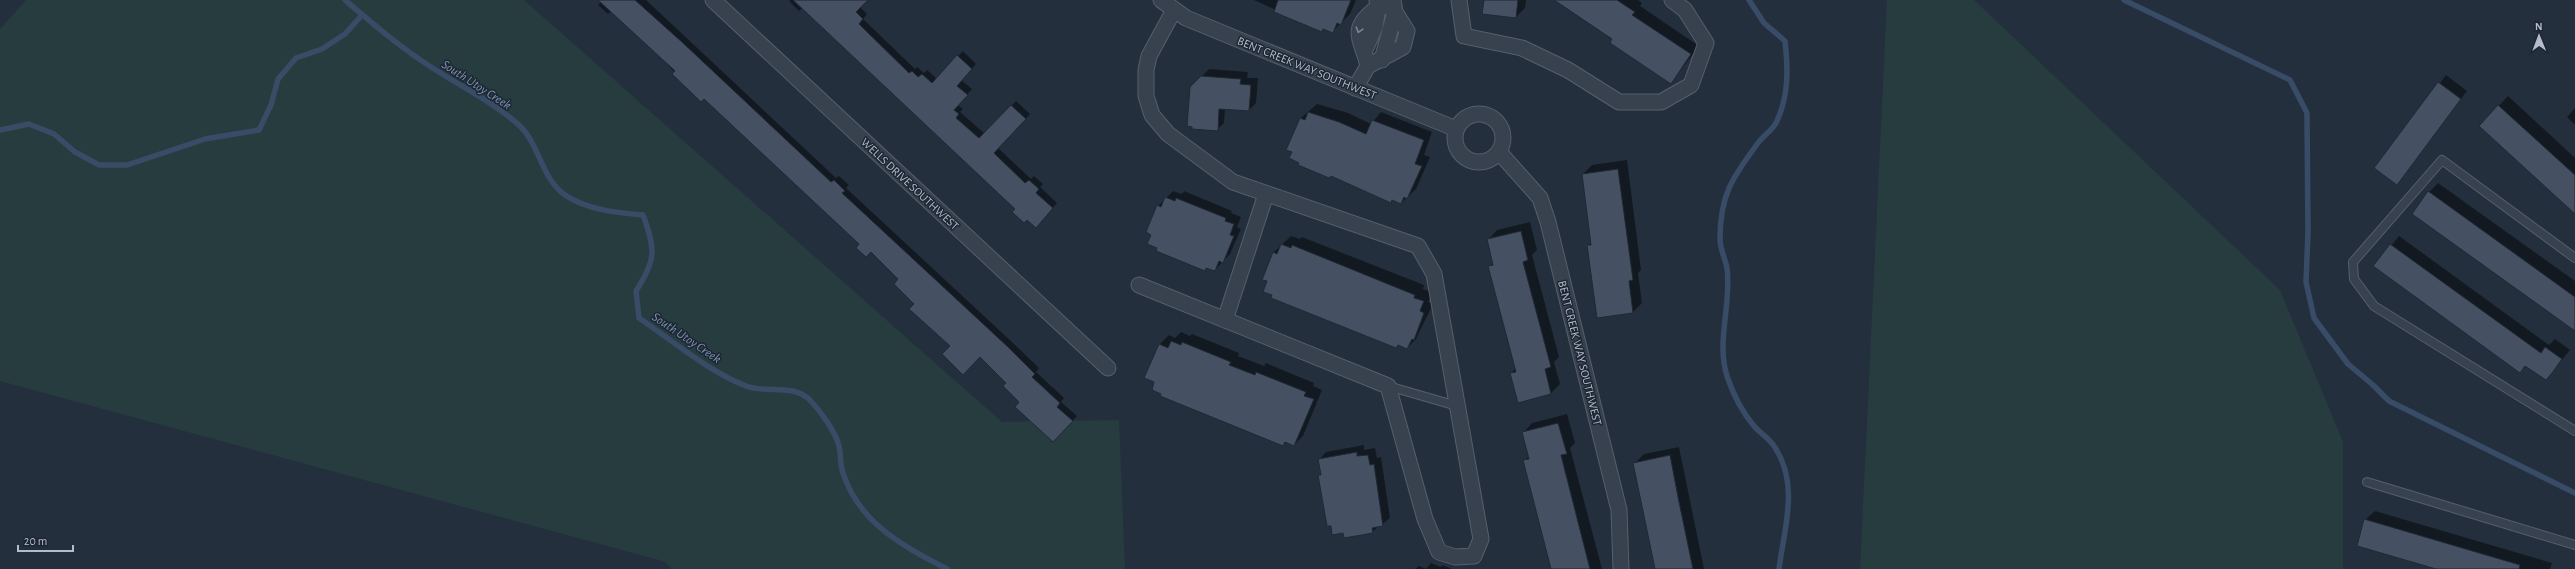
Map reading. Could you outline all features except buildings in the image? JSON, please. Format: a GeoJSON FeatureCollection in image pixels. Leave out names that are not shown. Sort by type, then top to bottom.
{"type":"FeatureCollection","features":[{"type":"Feature","properties":{"kind":"street","name":"WELLS DRIVE SOUTHWEST"},"geometry":{"type":"LineString","coordinates":[[713,0],[1108,368]]}},
{"type":"Feature","properties":{"kind":"street","name":"BENT CREEK WAY SOUTHWEST"},"geometry":{"type":"LineString","coordinates":[[1162,0],[1186,18],[1456,129]]}},
{"type":"Feature","properties":{"kind":"street"},"geometry":{"type":"LineString","coordinates":[[1459,0],[1464,36],[1522,48],[1568,70],[1619,102],[1661,102],[1691,84],[1706,43],[1684,5],[1672,0]]}},
{"type":"Feature","properties":{"kind":"street"},"geometry":{"type":"LineString","coordinates":[[1355,88],[1366,59],[1375,27],[1377,4],[1394,6],[1382,60],[1366,59]]}},
{"type":"Feature","properties":{"kind":"street"},"geometry":{"type":"LineString","coordinates":[[1139,285],[1388,386],[1425,519],[1439,552],[1456,557],[1474,556],[1481,539],[1434,274],[1418,246],[1233,182],[1197,157],[1168,134],[1152,115],[1146,96],[1148,56],[1174,10]]}},
{"type":"Feature","properties":{"kind":"street"},"geometry":{"type":"LineString","coordinates":[[1473,114],[1489,115],[1502,130],[1503,143],[1499,152],[1485,162],[1473,162],[1462,156],[1456,146],[1456,129],[1465,118],[1473,114]]}},
{"type":"Feature","properties":{"kind":"street","name":"BENT CREEK WAY SOUTHWEST"},"geometry":{"type":"LineString","coordinates":[[1499,152],[1540,198],[1548,222],[1619,510],[1621,569]]}},
{"type":"Feature","properties":{"kind":"street"},"geometry":{"type":"LineString","coordinates":[[1225,320],[1266,194]]}},
{"type":"Feature","properties":{"kind":"lane"},"geometry":{"type":"LineString","coordinates":[[2575,258],[2442,160],[2353,262],[2354,279],[2374,306],[2575,431]]}},
{"type":"Feature","properties":{"kind":"lane"},"geometry":{"type":"LineString","coordinates":[[1388,386],[1457,406]]}},
{"type":"Feature","properties":{"kind":"lane"},"geometry":{"type":"LineString","coordinates":[[2367,482],[2575,545]]}},
{"type":"Feature","properties":{"kind":"green space"},"geometry":{"type":"Polygon","coordinates":[[[26,0],[524,0],[1002,422],[1119,420],[1125,569],[671,569],[666,562],[0,381],[0,29],[26,0]]]}},
{"type":"Feature","properties":{"kind":"green space"},"geometry":{"type":"Polygon","coordinates":[[[1887,0],[1974,0],[2280,290],[2343,442],[2343,569],[1860,569],[1887,0]]]}},
{"type":"Feature","properties":{"kind":"waterway","name":"South Utoy Creek"},"geometry":{"type":"LineString","coordinates":[[345,0],[420,60],[487,102],[519,125],[532,142],[545,171],[557,188],[565,195],[583,204],[603,210],[643,215],[650,237],[652,254],[647,271],[636,291],[639,318],[704,364],[732,380],[754,388],[787,390],[795,392],[810,400],[823,416],[837,440],[843,473],[850,491],[860,506],[871,519],[899,542],[947,569]]}},
{"type":"Feature","properties":{"kind":"waterway"},"geometry":{"type":"LineString","coordinates":[[1749,0],[1764,23],[1785,41],[1787,81],[1784,101],[1776,124],[1758,143],[1741,167],[1729,188],[1722,210],[1720,243],[1727,268],[1728,282],[1723,352],[1724,365],[1736,398],[1756,429],[1770,440],[1774,446],[1782,461],[1786,476],[1788,507],[1779,569]]}},
{"type":"Feature","properties":{"kind":"waterway"},"geometry":{"type":"LineString","coordinates":[[2124,0],[2290,80],[2307,113],[2308,233],[2306,282],[2314,318],[2348,364],[2389,401],[2575,493]]}},
{"type":"Feature","properties":{"kind":"waterway"},"geometry":{"type":"LineString","coordinates":[[0,130],[29,124],[54,134],[75,152],[99,165],[127,165],[205,139],[259,130],[271,105],[278,79],[296,58],[322,49],[345,34],[362,15]]}}]}
